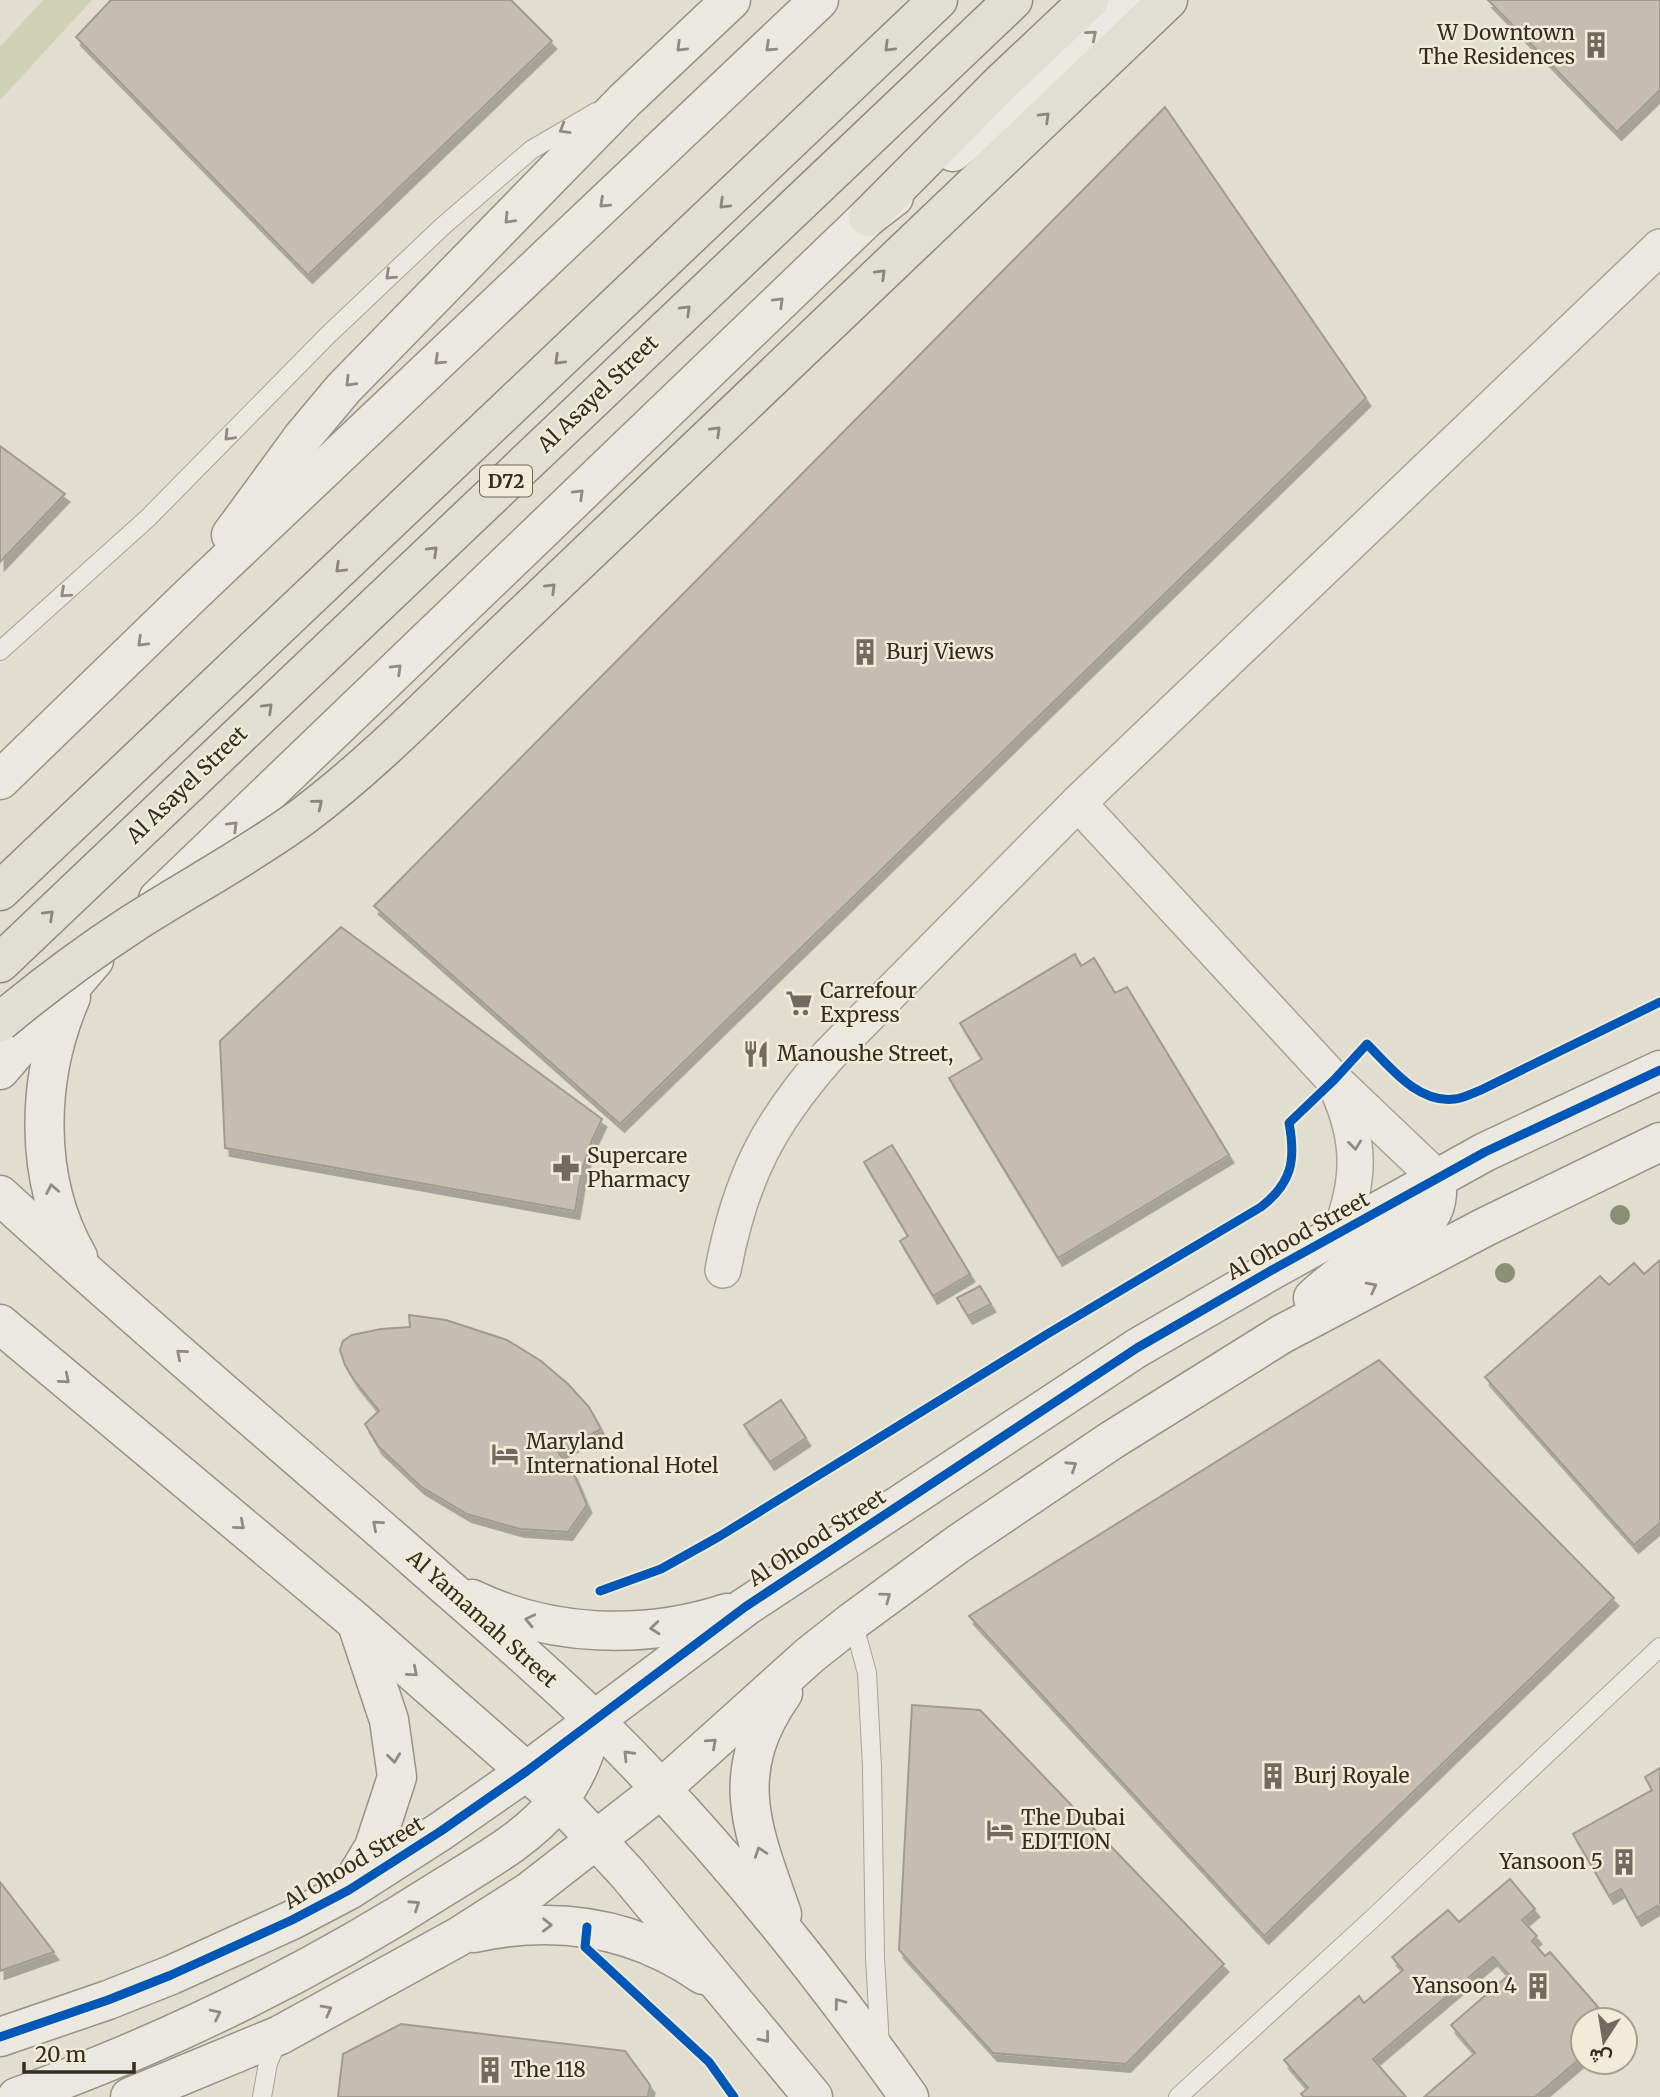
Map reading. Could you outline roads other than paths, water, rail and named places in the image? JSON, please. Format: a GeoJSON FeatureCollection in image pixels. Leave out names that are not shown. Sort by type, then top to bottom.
{"type":"FeatureCollection","features":[{"type":"Feature","properties":{"kind":"main road","name":"D72"},"geometry":{"type":"LineString","coordinates":[[0,891],[938,0]]}},
{"type":"Feature","properties":{"kind":"main road","name":"Al Asayel Street"},"geometry":{"type":"LineString","coordinates":[[0,962],[1013,0]]}},
{"type":"Feature","properties":{"kind":"main road"},"geometry":{"type":"LineString","coordinates":[[868,217],[1088,0]]}},
{"type":"Feature","properties":{"kind":"main road"},"geometry":{"type":"LineString","coordinates":[[0,1022],[92,951],[226,869],[304,815],[377,754],[1168,0]]}},
{"type":"Feature","properties":{"kind":"street"},"geometry":{"type":"LineString","coordinates":[[191,595],[262,489],[343,389],[625,100],[731,0]]}},
{"type":"Feature","properties":{"kind":"street"},"geometry":{"type":"LineString","coordinates":[[0,780],[191,595],[819,0]]}},
{"type":"Feature","properties":{"kind":"street"},"geometry":{"type":"LineString","coordinates":[[0,1070],[82,972],[868,217],[968,139],[1134,0]]}},
{"type":"Feature","properties":{"kind":"street"},"geometry":{"type":"LineString","coordinates":[[723,1270],[742,1191],[753,1166],[778,1118],[802,1085],[829,1055],[1078,803],[1660,247]]}},
{"type":"Feature","properties":{"kind":"street"},"geometry":{"type":"LineString","coordinates":[[1078,803],[1334,1080],[1437,1178],[1438,1193],[1427,1219],[1417,1229],[1356,1264],[1335,1280],[1307,1305],[1282,1334]]}},
{"type":"Feature","properties":{"kind":"street"},"geometry":{"type":"LineString","coordinates":[[82,972],[67,1006],[53,1051],[45,1111],[45,1147],[51,1192],[65,1234],[87,1274]]}},
{"type":"Feature","properties":{"kind":"street","name":"Al Ohood Street"},"geometry":{"type":"LineString","coordinates":[[0,2037],[171,1975],[292,1920],[349,1890],[527,1771],[745,1607],[1137,1348],[1485,1152],[1660,1070]]}},
{"type":"Feature","properties":{"kind":"street"},"geometry":{"type":"LineString","coordinates":[[1334,1080],[1350,1117],[1356,1150],[1354,1185],[1340,1233]]}},
{"type":"Feature","properties":{"kind":"street"},"geometry":{"type":"LineString","coordinates":[[130,2097],[280,2035],[458,1937],[530,1891],[598,1840],[661,1789],[810,1655],[1034,1490],[1282,1334],[1485,1227],[1660,1142]]}},
{"type":"Feature","properties":{"kind":"street","name":"Al Yamamah Street"},"geometry":{"type":"LineString","coordinates":[[0,1195],[595,1721],[726,1861],[790,1939],[909,2097]]}},
{"type":"Feature","properties":{"kind":"street"},"geometry":{"type":"LineString","coordinates":[[4,1331],[356,1622],[559,1800],[598,1840],[728,1992],[813,2097]]}},
{"type":"Feature","properties":{"kind":"street"},"geometry":{"type":"LineString","coordinates":[[446,1587],[519,1617],[557,1626],[597,1631],[672,1627],[745,1607]]}},
{"type":"Feature","properties":{"kind":"street"},"geometry":{"type":"LineString","coordinates":[[349,1890],[374,1847],[397,1777],[389,1720],[356,1622]]}},
{"type":"Feature","properties":{"kind":"street"},"geometry":{"type":"LineString","coordinates":[[790,1939],[753,1832],[748,1784],[752,1755],[762,1728],[810,1655]]}},
{"type":"Feature","properties":{"kind":"street"},"geometry":{"type":"LineString","coordinates":[[17,2097],[182,2030],[340,1951],[523,1836],[559,1800],[582,1763],[595,1721]]}},
{"type":"Feature","properties":{"kind":"street"},"geometry":{"type":"LineString","coordinates":[[458,1937],[498,1928],[540,1925],[587,1927],[634,1940],[684,1961],[728,1992]]}},
{"type":"Feature","properties":{"kind":"lane"},"geometry":{"type":"LineString","coordinates":[[0,651],[148,518],[328,335],[493,182],[531,150],[561,131],[625,100]]}},
{"type":"Feature","properties":{"kind":"lane"},"geometry":{"type":"LineString","coordinates":[[853,1621],[867,1673],[872,1767],[874,1957],[881,2059]]}},
{"type":"Feature","properties":{"kind":"lane"},"geometry":{"type":"LineString","coordinates":[[1178,2097],[1371,1920],[1660,1647]]}},
{"type":"Feature","properties":{"kind":"lane"},"geometry":{"type":"LineString","coordinates":[[261,2097],[268,2063],[280,2035]]}},
{"type":"Feature","properties":{"kind":"lane"},"geometry":{"type":"LineString","coordinates":[[0,2085],[74,2076]]}},
{"type":"Feature","properties":{"kind":"place","name":"W Downtown The Residences"},"geometry":{"type":"Point","coordinates":[1596,45]}},
{"type":"Feature","properties":{"kind":"place","name":"Burj Views"},"geometry":{"type":"Point","coordinates":[865,652]}},
{"type":"Feature","properties":{"kind":"place","name":"Carrefour Express"},"geometry":{"type":"Point","coordinates":[799,1003]}},
{"type":"Feature","properties":{"kind":"place","name":"Manoushe Street,"},"geometry":{"type":"Point","coordinates":[756,1054]}},
{"type":"Feature","properties":{"kind":"place","name":"Supercare Pharmacy"},"geometry":{"type":"Point","coordinates":[566,1168]}},
{"type":"Feature","properties":{"kind":"place","name":"Maryland International Hotel"},"geometry":{"type":"Point","coordinates":[505,1454]}},
{"type":"Feature","properties":{"kind":"place","name":"Burj Royale"},"geometry":{"type":"Point","coordinates":[1273,1776]}},
{"type":"Feature","properties":{"kind":"place","name":"The Dubai EDITION"},"geometry":{"type":"Point","coordinates":[1000,1830]}},
{"type":"Feature","properties":{"kind":"place","name":"Yansoon 5"},"geometry":{"type":"Point","coordinates":[1624,1862]}},
{"type":"Feature","properties":{"kind":"place","name":"Yansoon 4"},"geometry":{"type":"Point","coordinates":[1538,1986]}},
{"type":"Feature","properties":{"kind":"place","name":"The 118"},"geometry":{"type":"Point","coordinates":[490,2070]}}]}
